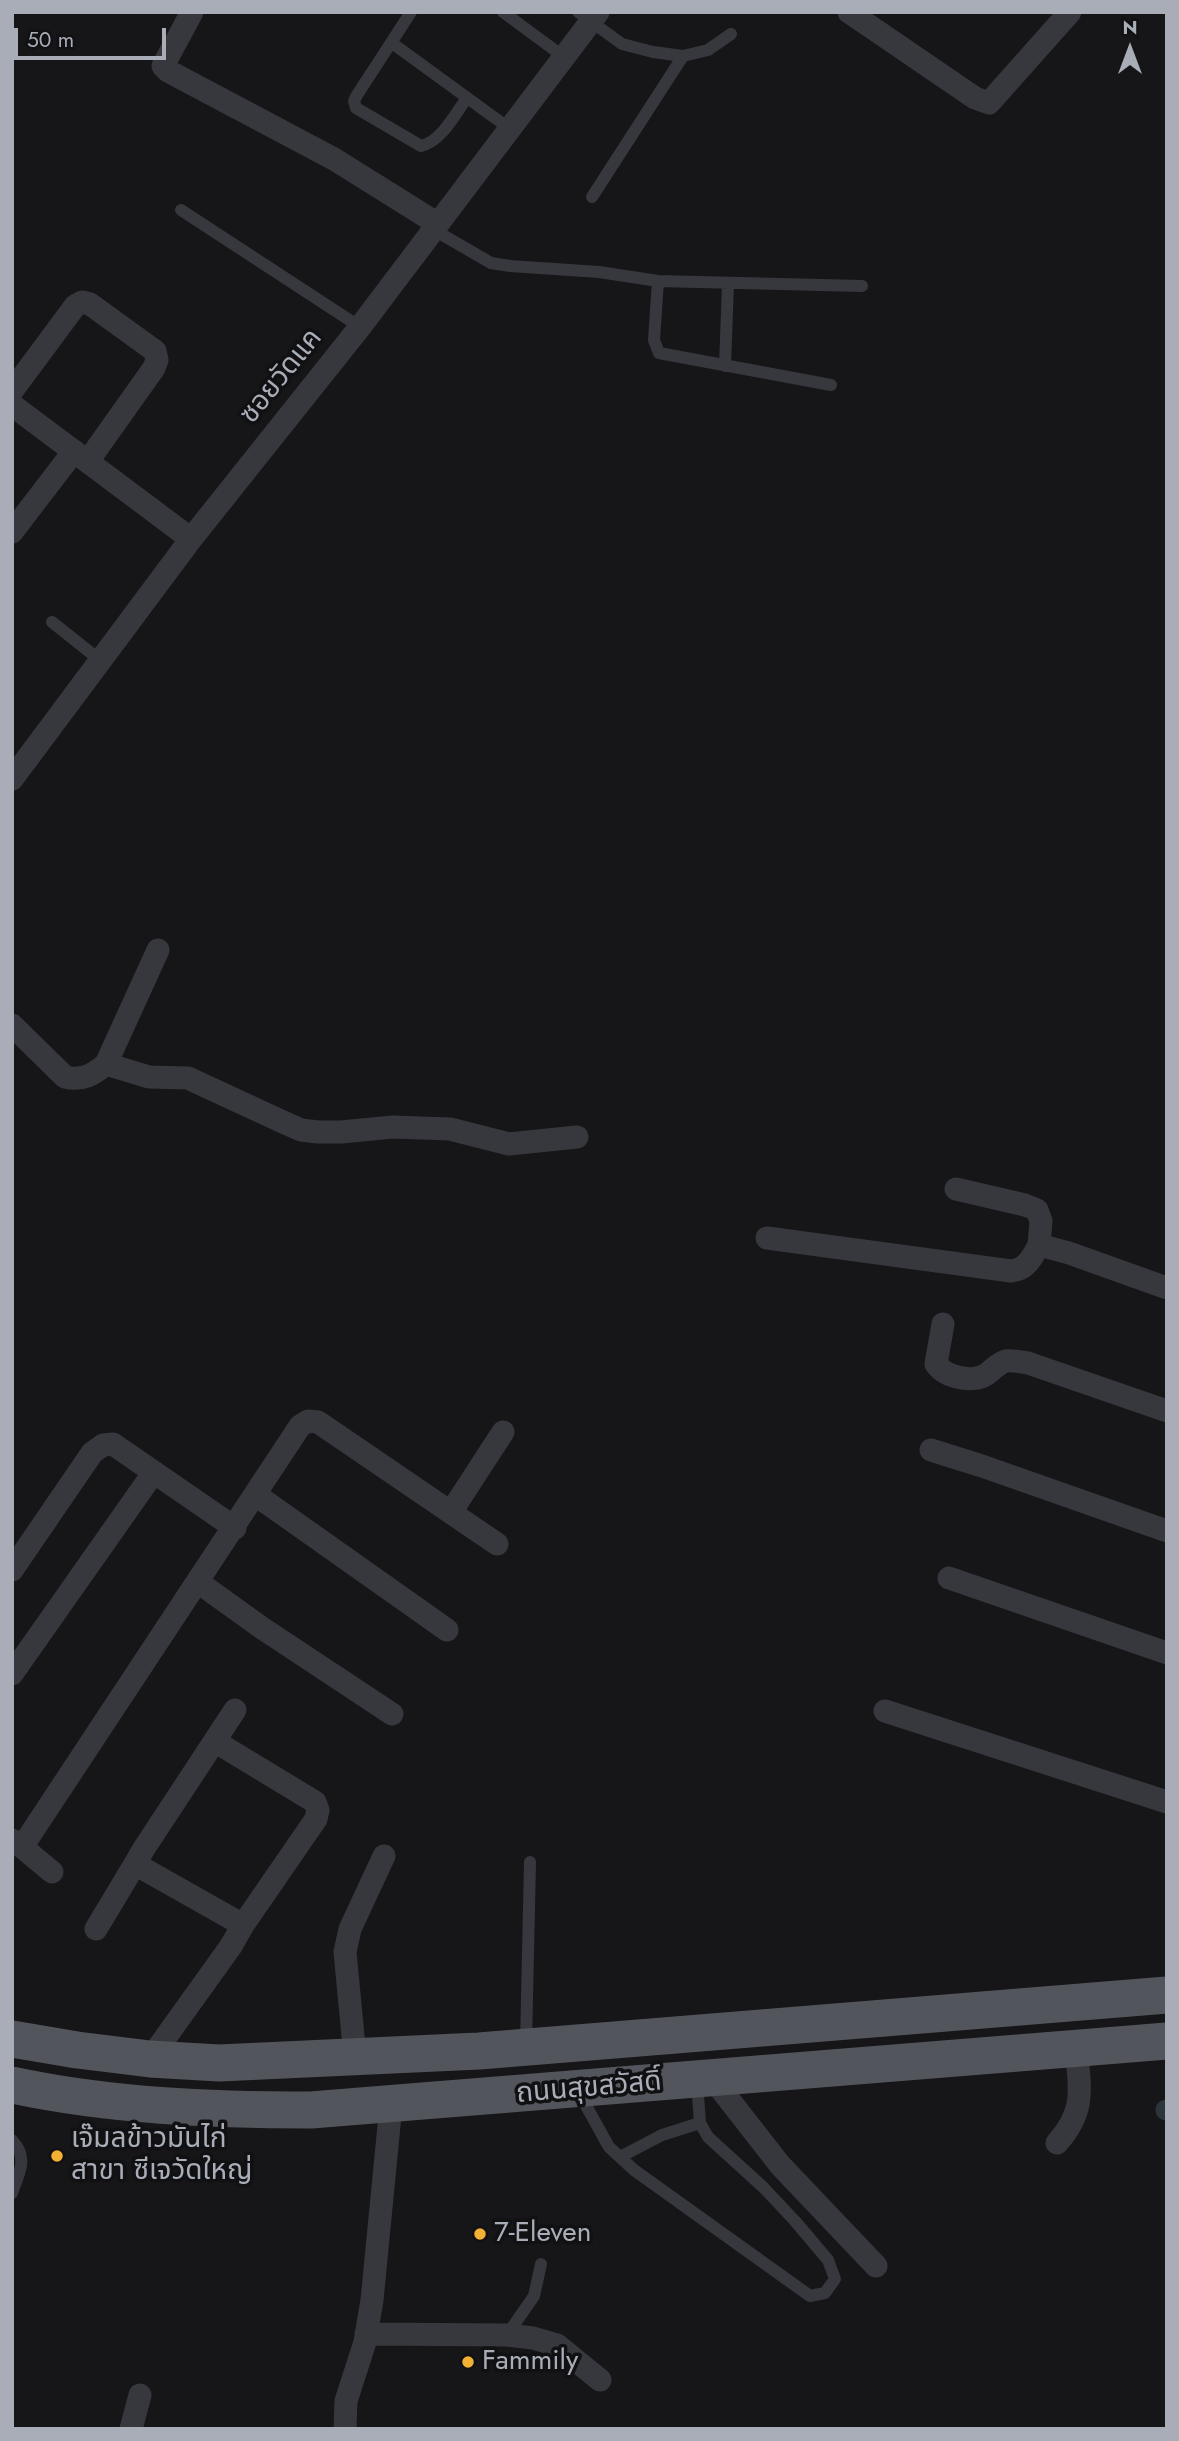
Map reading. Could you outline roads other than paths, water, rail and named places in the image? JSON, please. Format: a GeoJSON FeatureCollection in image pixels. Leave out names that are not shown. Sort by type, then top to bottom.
{"type":"FeatureCollection","features":[{"type":"Feature","properties":{"kind":"main road","name":"ถนนสุขสวัสดิ์"},"geometry":{"type":"LineString","coordinates":[[12,2039],[150,2059],[219,2063],[526,2048],[1167,1996]]}},
{"type":"Feature","properties":{"kind":"main road","name":"ถนนสุขสวัสดิ์"},"geometry":{"type":"LineString","coordinates":[[12,2085],[143,2106],[311,2110],[1167,2041]]}},
{"type":"Feature","properties":{"kind":"street"},"geometry":{"type":"LineString","coordinates":[[192,12],[163,66],[168,71],[334,159],[436,227]]}},
{"type":"Feature","properties":{"kind":"street"},"geometry":{"type":"LineString","coordinates":[[849,12],[975,99],[989,103],[1070,12]]}},
{"type":"Feature","properties":{"kind":"street","name":"ซอยวัดแค"},"geometry":{"type":"LineString","coordinates":[[12,779],[191,539],[436,227],[564,57],[589,15]]}},
{"type":"Feature","properties":{"kind":"street"},"geometry":{"type":"LineString","coordinates":[[12,391],[75,306],[82,302],[90,304],[155,351],[157,360],[153,368],[81,456],[12,532]]}},
{"type":"Feature","properties":{"kind":"street"},"geometry":{"type":"LineString","coordinates":[[12,405],[191,539]]}},
{"type":"Feature","properties":{"kind":"street"},"geometry":{"type":"LineString","coordinates":[[12,1025],[65,1077],[83,1078],[96,1073],[106,1063],[158,950]]}},
{"type":"Feature","properties":{"kind":"street"},"geometry":{"type":"LineString","coordinates":[[106,1063],[149,1077],[188,1078],[302,1130],[341,1132],[393,1127],[450,1129],[509,1144],[577,1137]]}},
{"type":"Feature","properties":{"kind":"street"},"geometry":{"type":"LineString","coordinates":[[767,1238],[1011,1271],[1025,1267],[1039,1245],[1041,1221],[1037,1210],[956,1189]]}},
{"type":"Feature","properties":{"kind":"street"},"geometry":{"type":"LineString","coordinates":[[1039,1245],[1167,1288]]}},
{"type":"Feature","properties":{"kind":"street"},"geometry":{"type":"LineString","coordinates":[[943,1324],[936,1364],[947,1373],[975,1378],[1004,1362],[1028,1363],[1167,1411]]}},
{"type":"Feature","properties":{"kind":"street"},"geometry":{"type":"LineString","coordinates":[[52,1872],[17,1844],[198,1582],[300,1426],[308,1421],[318,1422],[497,1544]]}},
{"type":"Feature","properties":{"kind":"street"},"geometry":{"type":"LineString","coordinates":[[451,1512],[503,1432]]}},
{"type":"Feature","properties":{"kind":"street"},"geometry":{"type":"LineString","coordinates":[[12,1570],[92,1452],[103,1445],[113,1444],[234,1528]]}},
{"type":"Feature","properties":{"kind":"street"},"geometry":{"type":"LineString","coordinates":[[931,1450],[1167,1531]]}},
{"type":"Feature","properties":{"kind":"street"},"geometry":{"type":"LineString","coordinates":[[12,1674],[154,1472]]}},
{"type":"Feature","properties":{"kind":"street"},"geometry":{"type":"LineString","coordinates":[[256,1495],[447,1630]]}},
{"type":"Feature","properties":{"kind":"street"},"geometry":{"type":"LineString","coordinates":[[948,1578],[1167,1654]]}},
{"type":"Feature","properties":{"kind":"street"},"geometry":{"type":"LineString","coordinates":[[198,1582],[392,1714]]}},
{"type":"Feature","properties":{"kind":"street"},"geometry":{"type":"LineString","coordinates":[[96,1929],[143,1850],[235,1710]]}},
{"type":"Feature","properties":{"kind":"street"},"geometry":{"type":"LineString","coordinates":[[885,1711],[1167,1802]]}},
{"type":"Feature","properties":{"kind":"street"},"geometry":{"type":"LineString","coordinates":[[150,2059],[231,1946],[316,1819],[318,1810],[315,1802],[216,1742]]}},
{"type":"Feature","properties":{"kind":"street"},"geometry":{"type":"LineString","coordinates":[[355,2057],[345,1952],[350,1929],[384,1856]]}},
{"type":"Feature","properties":{"kind":"street"},"geometry":{"type":"LineString","coordinates":[[135,1864],[243,1925]]}},
{"type":"Feature","properties":{"kind":"street"},"geometry":{"type":"LineString","coordinates":[[1058,2143],[1080,2107],[1076,2048]]}},
{"type":"Feature","properties":{"kind":"street"},"geometry":{"type":"LineString","coordinates":[[705,2079],[780,2165],[876,2266]]}},
{"type":"Feature","properties":{"kind":"street"},"geometry":{"type":"LineString","coordinates":[[345,2429],[346,2401],[366,2334],[372,2300],[391,2105]]}},
{"type":"Feature","properties":{"kind":"street"},"geometry":{"type":"LineString","coordinates":[[366,2334],[507,2335],[533,2338],[557,2345],[600,2380]]}},
{"type":"Feature","properties":{"kind":"street"},"geometry":{"type":"LineString","coordinates":[[131,2429],[140,2395]]}},
{"type":"Feature","properties":{"kind":"lane"},"geometry":{"type":"LineString","coordinates":[[411,12],[356,95],[356,108],[421,146],[439,136],[467,98]]}},
{"type":"Feature","properties":{"kind":"lane"},"geometry":{"type":"LineString","coordinates":[[503,12],[564,57]]}},
{"type":"Feature","properties":{"kind":"lane"},"geometry":{"type":"LineString","coordinates":[[589,15],[622,44],[682,56],[708,50],[731,34]]}},
{"type":"Feature","properties":{"kind":"lane"},"geometry":{"type":"LineString","coordinates":[[392,43],[510,129]]}},
{"type":"Feature","properties":{"kind":"lane"},"geometry":{"type":"LineString","coordinates":[[592,197],[682,56]]}},
{"type":"Feature","properties":{"kind":"lane"},"geometry":{"type":"LineString","coordinates":[[181,210],[360,327]]}},
{"type":"Feature","properties":{"kind":"lane"},"geometry":{"type":"LineString","coordinates":[[436,227],[491,263],[570,272],[599,272],[658,281],[862,286]]}},
{"type":"Feature","properties":{"kind":"lane"},"geometry":{"type":"LineString","coordinates":[[658,281],[654,340],[659,353],[831,385]]}},
{"type":"Feature","properties":{"kind":"lane"},"geometry":{"type":"LineString","coordinates":[[724,366],[728,284]]}},
{"type":"Feature","properties":{"kind":"lane"},"geometry":{"type":"LineString","coordinates":[[52,622],[101,661]]}},
{"type":"Feature","properties":{"kind":"lane"},"geometry":{"type":"LineString","coordinates":[[526,2048],[530,1862]]}},
{"type":"Feature","properties":{"kind":"lane"},"geometry":{"type":"LineString","coordinates":[[577,2090],[600,2134],[634,2170],[810,2296],[825,2294],[835,2279],[828,2260],[763,2187],[708,2137],[700,2123],[705,2079]]}},
{"type":"Feature","properties":{"kind":"lane"},"geometry":{"type":"LineString","coordinates":[[620,2157],[662,2135],[700,2123]]}},
{"type":"Feature","properties":{"kind":"lane"},"geometry":{"type":"LineString","coordinates":[[12,2140],[20,2148],[22,2155],[12,2193]]}},
{"type":"Feature","properties":{"kind":"lane"},"geometry":{"type":"LineString","coordinates":[[507,2335],[534,2296],[541,2264]]}},
{"type":"Feature","properties":{"kind":"place","name":"เจ๊มลข้าวมันไก่ สาขา ซีเจวัดใหญ่"},"geometry":{"type":"Point","coordinates":[57,2156]}},
{"type":"Feature","properties":{"kind":"place","name":"7-Eleven"},"geometry":{"type":"Point","coordinates":[480,2234]}},
{"type":"Feature","properties":{"kind":"place","name":"Fammily"},"geometry":{"type":"Point","coordinates":[468,2362]}}]}
